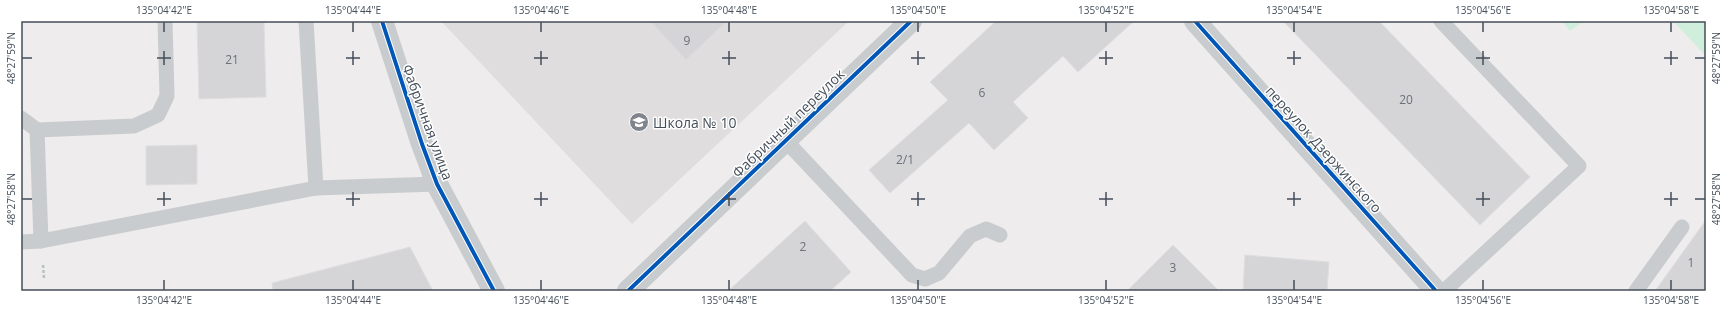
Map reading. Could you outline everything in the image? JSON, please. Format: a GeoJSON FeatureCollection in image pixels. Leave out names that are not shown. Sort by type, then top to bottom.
{"type":"FeatureCollection","features":[{"type":"Feature","properties":{"kind":"street","name":"Фабричная улица"},"geometry":{"type":"LineString","coordinates":[[382,21],[422,144],[437,184],[494,291]]}},
{"type":"Feature","properties":{"kind":"street","name":"Фабричный переулок"},"geometry":{"type":"LineString","coordinates":[[628,291],[911,21]]}},
{"type":"Feature","properties":{"kind":"street","name":"переулок Дзержинского"},"geometry":{"type":"LineString","coordinates":[[1194,21],[1436,291]]}},
{"type":"Feature","properties":{"kind":"lane"},"geometry":{"type":"LineString","coordinates":[[21,118],[37,130],[134,126],[158,115],[167,96],[165,21]]}},
{"type":"Feature","properties":{"kind":"lane"},"geometry":{"type":"LineString","coordinates":[[306,21],[316,188]]}},
{"type":"Feature","properties":{"kind":"lane"},"geometry":{"type":"LineString","coordinates":[[1441,21],[1579,166],[1444,291]]}},
{"type":"Feature","properties":{"kind":"lane"},"geometry":{"type":"LineString","coordinates":[[37,130],[41,241]]}},
{"type":"Feature","properties":{"kind":"lane"},"geometry":{"type":"LineString","coordinates":[[786,141],[912,275],[925,279],[938,273],[970,236],[986,230],[1000,235]]}},
{"type":"Feature","properties":{"kind":"lane"},"geometry":{"type":"LineString","coordinates":[[21,242],[41,241],[316,188],[437,184]]}},
{"type":"Feature","properties":{"kind":"lane"},"geometry":{"type":"LineString","coordinates":[[1636,291],[1682,227]]}},
{"type":"Feature","properties":{"kind":"shaded area","name":"Школа № 10"},"geometry":{"type":"Polygon","coordinates":[[[441,21],[849,21],[632,224],[441,21]]]}},
{"type":"Feature","properties":{"kind":"green space"},"geometry":{"type":"Polygon","coordinates":[[[1562,21],[1584,21],[1570,31],[1562,21]]]}},
{"type":"Feature","properties":{"kind":"green space"},"geometry":{"type":"Polygon","coordinates":[[[1673,21],[1706,21],[1706,56],[1673,21]]]}},
{"type":"Feature","properties":{"kind":"building"},"geometry":{"type":"Polygon","coordinates":[[[197,21],[264,21],[266,97],[199,99],[197,21]]]}},
{"type":"Feature","properties":{"kind":"building"},"geometry":{"type":"Polygon","coordinates":[[[650,21],[727,21],[686,60],[650,21]]]}},
{"type":"Feature","properties":{"kind":"building"},"geometry":{"type":"Polygon","coordinates":[[[996,21],[1134,21],[1078,72],[1063,56],[1013,102],[1028,118],[994,150],[969,123],[890,193],[869,170],[948,100],[930,82],[996,21]]]}},
{"type":"Feature","properties":{"kind":"building"},"geometry":{"type":"Polygon","coordinates":[[[1283,21],[1379,21],[1530,177],[1480,225],[1283,21]]]}},
{"type":"Feature","properties":{"kind":"building"},"geometry":{"type":"Polygon","coordinates":[[[197,145],[197,184],[146,185],[146,146],[197,145]]]}},
{"type":"Feature","properties":{"kind":"building"},"geometry":{"type":"Polygon","coordinates":[[[1706,220],[1706,291],[1655,291],[1706,220]]]}},
{"type":"Feature","properties":{"kind":"building"},"geometry":{"type":"Polygon","coordinates":[[[805,221],[851,272],[830,291],[728,291],[805,221]]]}},
{"type":"Feature","properties":{"kind":"building"},"geometry":{"type":"Polygon","coordinates":[[[1173,245],[1219,291],[1127,291],[1173,245]]]}},
{"type":"Feature","properties":{"kind":"building"},"geometry":{"type":"Polygon","coordinates":[[[410,247],[433,291],[273,291],[272,283],[410,247]]]}},
{"type":"Feature","properties":{"kind":"building"},"geometry":{"type":"Polygon","coordinates":[[[1245,255],[1329,262],[1327,291],[1243,291],[1245,255]]]}},
{"type":"Feature","properties":{"kind":"cycle path"},"geometry":{"type":"LineString","coordinates":[[382,21],[422,144],[437,184],[494,291]]}},
{"type":"Feature","properties":{"kind":"cycle path"},"geometry":{"type":"LineString","coordinates":[[628,291],[911,21]]}},
{"type":"Feature","properties":{"kind":"cycle path"},"geometry":{"type":"LineString","coordinates":[[1195,21],[1436,291]]}},
{"type":"Feature","properties":{"kind":"place","name":"Школа № 10"},"geometry":{"type":"Point","coordinates":[639,122]}}]}
